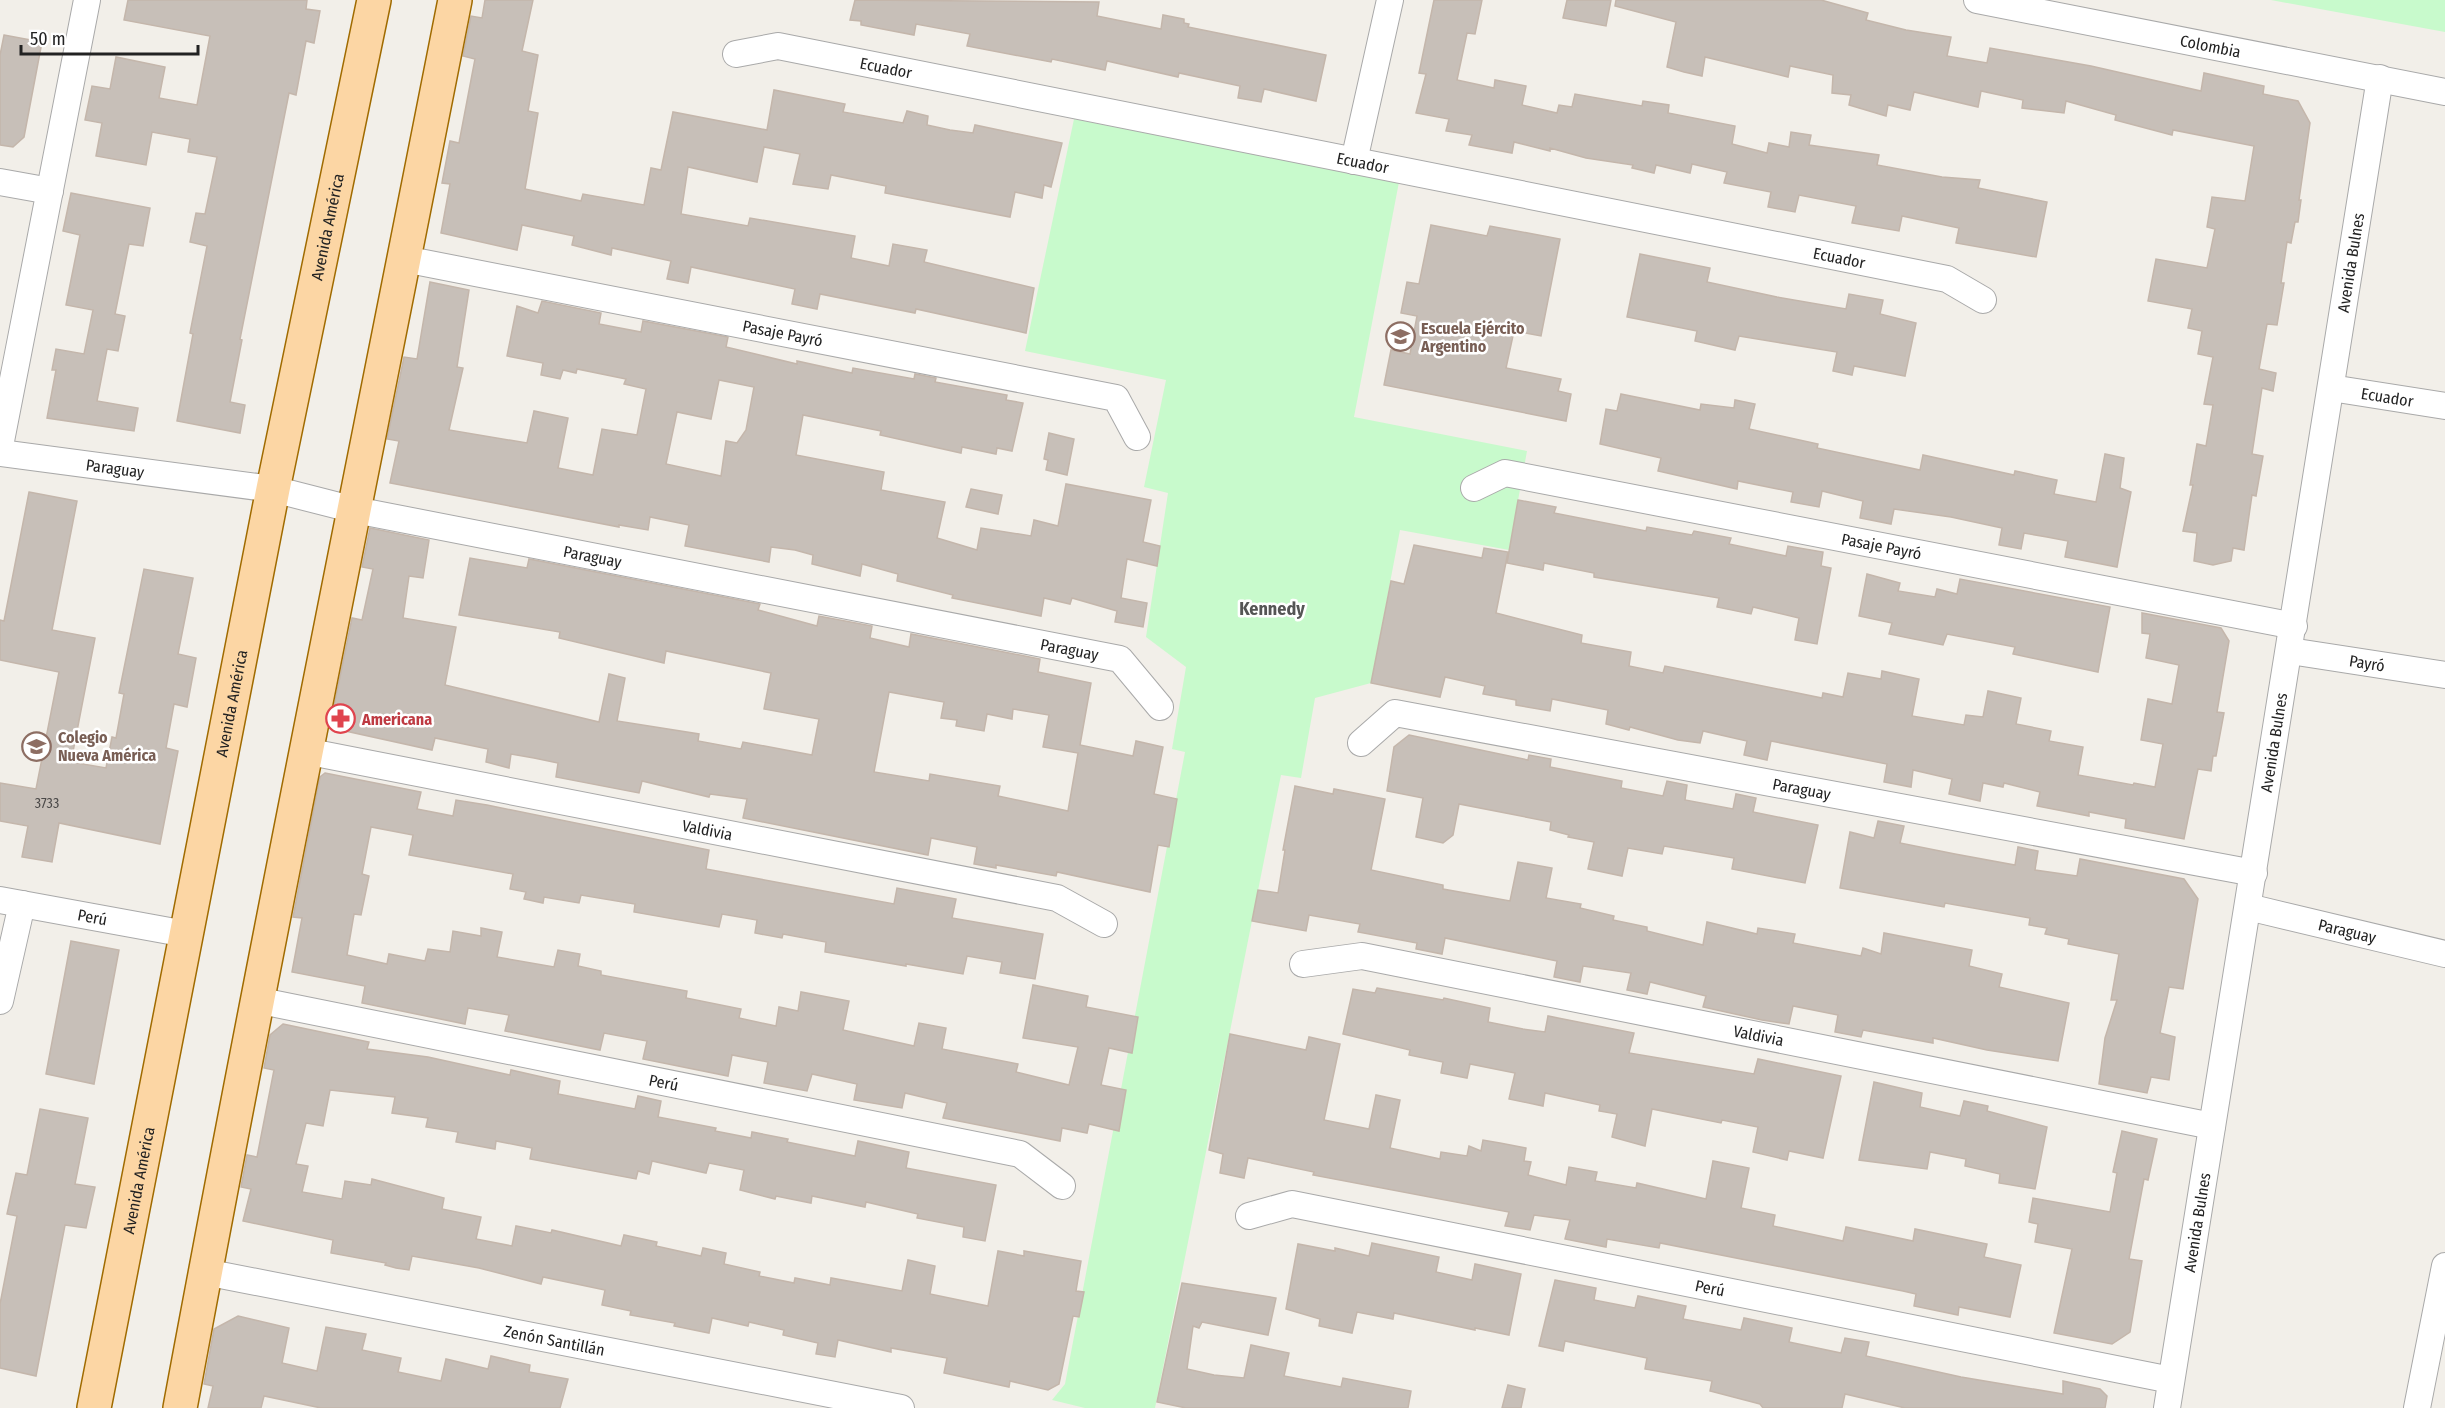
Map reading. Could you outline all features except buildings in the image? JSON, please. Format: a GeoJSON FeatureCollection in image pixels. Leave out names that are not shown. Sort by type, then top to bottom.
{"type":"FeatureCollection","features":[{"type":"Feature","properties":{"kind":"main road","name":"Avenida América"},"geometry":{"type":"LineString","coordinates":[[94,1408],[273,489],[374,0]]}},
{"type":"Feature","properties":{"kind":"main road"},"geometry":{"type":"LineString","coordinates":[[180,1408],[304,751],[355,510],[455,0]]}},
{"type":"Feature","properties":{"kind":"street"},"geometry":{"type":"LineString","coordinates":[[0,446],[87,0]]}},
{"type":"Feature","properties":{"kind":"street"},"geometry":{"type":"LineString","coordinates":[[1354,161],[1390,0]]}},
{"type":"Feature","properties":{"kind":"street","name":"Colombia"},"geometry":{"type":"LineString","coordinates":[[1977,0],[2445,92]]}},
{"type":"Feature","properties":{"kind":"street","name":"Ecuador"},"geometry":{"type":"LineString","coordinates":[[736,54],[778,46],[1947,279],[1983,300]]}},
{"type":"Feature","properties":{"kind":"street","name":"Avenida Bulnes"},"geometry":{"type":"LineString","coordinates":[[2167,1408],[2380,78]]}},
{"type":"Feature","properties":{"kind":"street"},"geometry":{"type":"LineString","coordinates":[[0,182],[50,191]]}},
{"type":"Feature","properties":{"kind":"street","name":"Pasaje Payró"},"geometry":{"type":"LineString","coordinates":[[404,260],[1116,398],[1137,437]]}},
{"type":"Feature","properties":{"kind":"street","name":"Ecuador"},"geometry":{"type":"LineString","coordinates":[[2331,388],[2445,406]]}},
{"type":"Feature","properties":{"kind":"street","name":"Paraguay"},"geometry":{"type":"LineString","coordinates":[[0,453],[273,489],[355,510],[1120,659],[1160,707]]}},
{"type":"Feature","properties":{"kind":"street","name":"Pasaje Payró"},"geometry":{"type":"LineString","coordinates":[[1474,488],[1505,473],[2294,626]]}},
{"type":"Feature","properties":{"kind":"street","name":"Payró"},"geometry":{"type":"LineString","coordinates":[[2290,651],[2445,675]]}},
{"type":"Feature","properties":{"kind":"street","name":"Paraguay"},"geometry":{"type":"LineString","coordinates":[[1361,742],[1395,713],[2254,873]]}},
{"type":"Feature","properties":{"kind":"street","name":"Valdivia"},"geometry":{"type":"LineString","coordinates":[[304,751],[1058,898],[1104,924]]}},
{"type":"Feature","properties":{"kind":"street"},"geometry":{"type":"LineString","coordinates":[[0,1001],[11,902]]}},
{"type":"Feature","properties":{"kind":"street","name":"Perú"},"geometry":{"type":"LineString","coordinates":[[11,902],[186,934]]}},
{"type":"Feature","properties":{"kind":"street","name":"Paraguay"},"geometry":{"type":"LineString","coordinates":[[2248,907],[2445,954]]}},
{"type":"Feature","properties":{"kind":"street","name":"Valdivia"},"geometry":{"type":"LineString","coordinates":[[1303,964],[1362,956],[2212,1126]]}},
{"type":"Feature","properties":{"kind":"street","name":"Perú"},"geometry":{"type":"LineString","coordinates":[[256,1000],[1020,1154],[1062,1186]]}},
{"type":"Feature","properties":{"kind":"street","name":"Perú"},"geometry":{"type":"LineString","coordinates":[[1249,1216],[1292,1204],[2171,1380]]}},
{"type":"Feature","properties":{"kind":"street"},"geometry":{"type":"LineString","coordinates":[[2417,1408],[2445,1266]]}},
{"type":"Feature","properties":{"kind":"street","name":"Zenón Santillán"},"geometry":{"type":"LineString","coordinates":[[205,1272],[900,1408]]}},
{"type":"Feature","properties":{"kind":"green space"},"geometry":{"type":"Polygon","coordinates":[[[2271,0],[2445,0],[2445,32],[2271,0]]]}},
{"type":"Feature","properties":{"kind":"green space"},"geometry":{"type":"Polygon","coordinates":[[[1074,119],[1399,182],[1354,417],[1527,451],[1509,550],[1400,530],[1371,683],[1315,698],[1301,778],[1281,775],[1155,1408],[1085,1408],[1052,1400],[1065,1384],[1185,752],[1172,749],[1186,667],[1146,637],[1168,493],[1144,487],[1166,380],[1025,351],[1074,119]]]}},
{"type":"Feature","properties":{"kind":"place","name":"Escuela Ejército Argentino"},"geometry":{"type":"Point","coordinates":[1400,337]}},
{"type":"Feature","properties":{"kind":"place","name":"Americana"},"geometry":{"type":"Point","coordinates":[341,719]}},
{"type":"Feature","properties":{"kind":"place","name":"Colegio Nueva América"},"geometry":{"type":"Point","coordinates":[37,746]}},
{"type":"Feature","properties":{"kind":"district","name":"Kennedy"},"geometry":{"type":"Point","coordinates":[1272,609]}}]}
